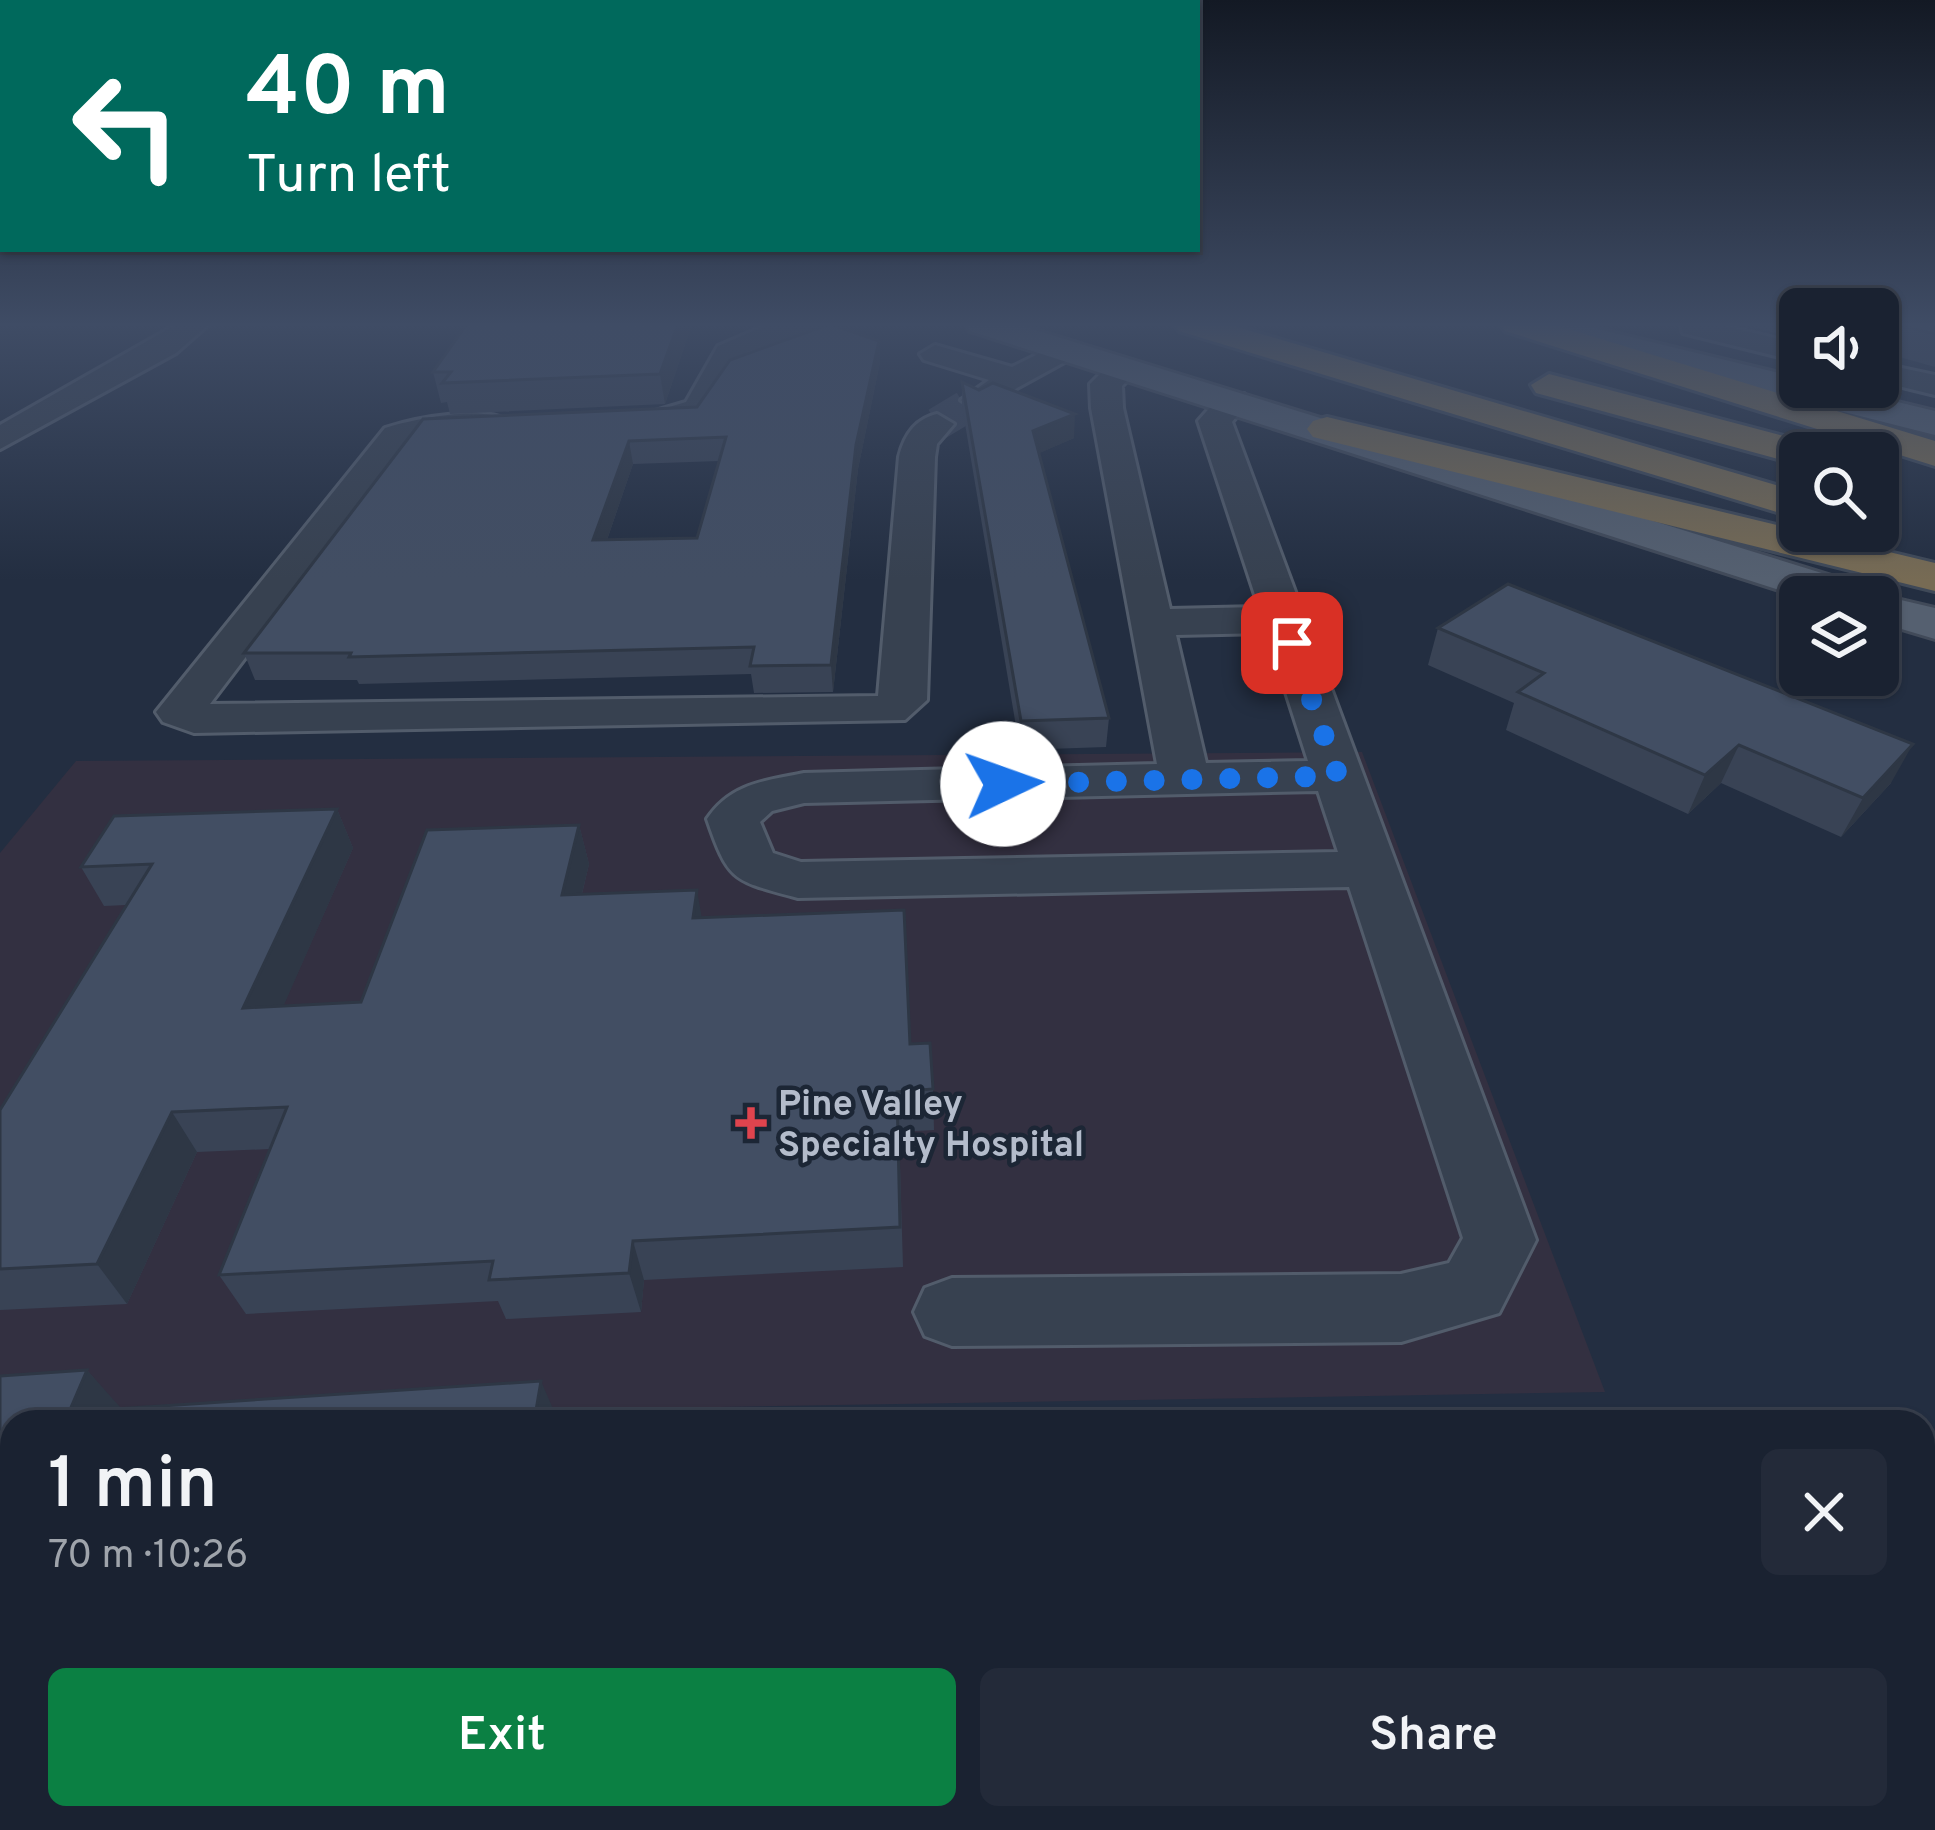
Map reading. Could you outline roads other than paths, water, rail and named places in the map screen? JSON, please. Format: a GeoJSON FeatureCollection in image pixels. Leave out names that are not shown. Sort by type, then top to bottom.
{"type":"FeatureCollection","features":[{"type":"Feature","properties":{"kind":"highway"},"geometry":{"type":"LineString","coordinates":[[1477,409],[1779,500]]}},
{"type":"Feature","properties":{"kind":"highway"},"geometry":{"type":"LineString","coordinates":[[1637,409],[1779,447]]}},
{"type":"Feature","properties":{"kind":"highway"},"geometry":{"type":"LineString","coordinates":[[1792,409],[1935,454]]}},
{"type":"Feature","properties":{"kind":"highway"},"geometry":{"type":"LineString","coordinates":[[1327,429],[1935,577]]}},
{"type":"Feature","properties":{"kind":"highway"},"geometry":{"type":"LineString","coordinates":[[1899,482],[1935,492]]}},
{"type":"Feature","properties":{"kind":"highway"},"geometry":{"type":"LineString","coordinates":[[1899,535],[1935,546]]}},
{"type":"Feature","properties":{"kind":"main road"},"geometry":{"type":"LineString","coordinates":[[1261,409],[1785,576]]}},
{"type":"Feature","properties":{"kind":"main road"},"geometry":{"type":"LineString","coordinates":[[1880,409],[1935,423]]}},
{"type":"Feature","properties":{"kind":"main road"},"geometry":{"type":"LineString","coordinates":[[1899,613],[1935,624]]}},
{"type":"Feature","properties":{"kind":"street"},"geometry":{"type":"LineString","coordinates":[[0,439],[53,409]]}},
{"type":"Feature","properties":{"kind":"street"},"geometry":{"type":"LineString","coordinates":[[625,423],[688,418],[701,409]]}},
{"type":"Feature","properties":{"kind":"street"},"geometry":{"type":"LineString","coordinates":[[1107,409],[1184,775]]}},
{"type":"Feature","properties":{"kind":"street"},"geometry":{"type":"LineString","coordinates":[[952,1312],[1401,1308],[1473,1290],[1500,1240],[1215,421],[1225,409]]}},
{"type":"Feature","properties":{"kind":"street"},"geometry":{"type":"LineString","coordinates":[[536,424],[424,426],[398,435],[180,712],[194,719],[889,710],[904,700],[916,457],[920,441],[937,424]]}},
{"type":"Feature","properties":{"kind":"street"},"geometry":{"type":"LineString","coordinates":[[1150,622],[1284,620]]}},
{"type":"Feature","properties":{"kind":"street"},"geometry":{"type":"LineString","coordinates":[[1338,776],[1184,775],[804,788],[754,799],[733,819],[750,864],[798,880],[1370,869]]}},
{"type":"Feature","properties":{"kind":"tunnel"},"geometry":{"type":"LineString","coordinates":[[937,424],[961,409]]}},
{"type":"Feature","properties":{"kind":"place","name":"Pine Valley Specialty Hospital"},"geometry":{"type":"Point","coordinates":[751,1123]}}]}
